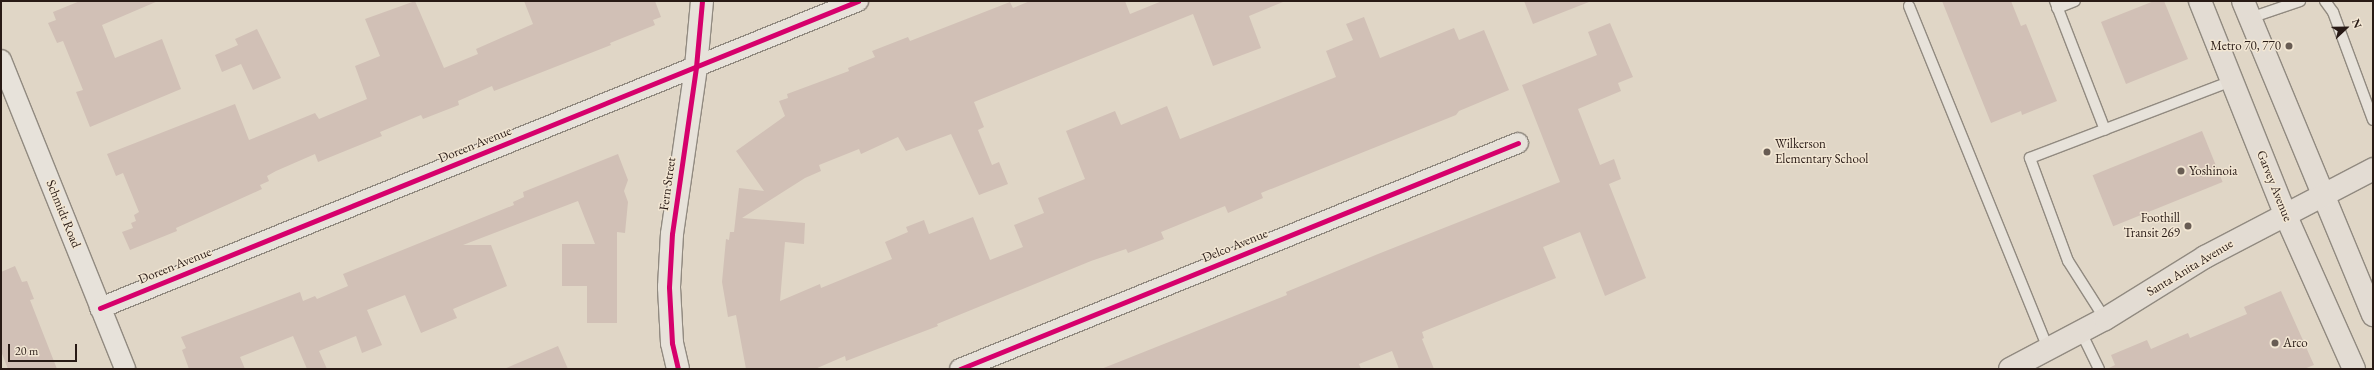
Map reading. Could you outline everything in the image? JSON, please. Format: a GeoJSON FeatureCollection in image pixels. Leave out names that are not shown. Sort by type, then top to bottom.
{"type":"FeatureCollection","features":[{"type":"Feature","properties":{"kind":"main road","name":"Garvey Avenue"},"geometry":{"type":"LineString","coordinates":[[2200,1],[2285,214],[2354,369]]}},
{"type":"Feature","properties":{"kind":"main road"},"geometry":{"type":"LineString","coordinates":[[2246,10],[2373,315]]}},
{"type":"Feature","properties":{"kind":"main road","name":"Santa Anita Avenue"},"geometry":{"type":"LineString","coordinates":[[2010,369],[2105,319],[2204,257],[2373,169]]}},
{"type":"Feature","properties":{"kind":"street","name":"Fern Street"},"geometry":{"type":"LineString","coordinates":[[678,369],[672,343],[669,287],[672,234],[696,67],[702,1]]}},
{"type":"Feature","properties":{"kind":"street","name":"Doreen Avenue"},"geometry":{"type":"LineString","coordinates":[[100,308],[858,1]]}},
{"type":"Feature","properties":{"kind":"street","name":"Schmidt Road"},"geometry":{"type":"LineString","coordinates":[[1,60],[125,369]]}},
{"type":"Feature","properties":{"kind":"street","name":"Delco Avenue"},"geometry":{"type":"LineString","coordinates":[[960,369],[1518,143]]}},
{"type":"Feature","properties":{"kind":"lane"},"geometry":{"type":"LineString","coordinates":[[2075,1],[2056,5],[2105,130]]}},
{"type":"Feature","properties":{"kind":"lane"},"geometry":{"type":"LineString","coordinates":[[2246,10],[2300,1]]}},
{"type":"Feature","properties":{"kind":"lane"},"geometry":{"type":"LineString","coordinates":[[2325,1],[2333,12],[2373,120]]}},
{"type":"Feature","properties":{"kind":"lane"},"geometry":{"type":"LineString","coordinates":[[1909,6],[2048,349]]}},
{"type":"Feature","properties":{"kind":"lane"},"geometry":{"type":"LineString","coordinates":[[2105,319],[2068,261],[2030,158],[2232,81]]}},
{"type":"Feature","properties":{"kind":"lane"},"geometry":{"type":"LineString","coordinates":[[2081,332],[2099,369]]}},
{"type":"Feature","properties":{"kind":"building"},"geometry":{"type":"Polygon","coordinates":[[[80,1],[158,1],[102,25],[115,58],[162,39],[181,89],[90,127],[76,92],[83,90],[63,41],[57,43],[48,23],[56,20],[53,12],[80,1]]]}},
{"type":"Feature","properties":{"kind":"building"},"geometry":{"type":"Polygon","coordinates":[[[415,1],[444,68],[478,54],[476,49],[533,24],[524,1],[655,1],[661,17],[653,20],[655,25],[610,43],[611,45],[494,91],[492,86],[458,101],[459,105],[423,119],[421,115],[380,132],[382,136],[318,162],[315,154],[276,171],[267,176],[269,181],[260,185],[262,189],[176,228],[177,231],[130,250],[122,232],[133,228],[131,223],[136,221],[134,215],[139,212],[123,173],[116,176],[107,154],[235,104],[249,140],[315,113],[319,119],[367,99],[355,66],[380,56],[365,19],[415,1]]]}},
{"type":"Feature","properties":{"kind":"building"},"geometry":{"type":"Polygon","coordinates":[[[1030,1],[1125,1],[1130,14],[1162,1],[1283,2],[1249,16],[1261,48],[1213,66],[1193,14],[974,102],[984,127],[978,130],[992,165],[999,162],[1008,184],[979,195],[951,134],[906,151],[898,137],[861,154],[859,149],[819,165],[821,171],[805,178],[742,218],[805,223],[804,244],[785,242],[780,301],[820,284],[821,288],[892,259],[885,242],[908,232],[906,227],[924,220],[929,234],[973,217],[990,260],[1023,247],[1014,225],[1044,213],[1038,198],[1085,179],[1066,131],[1115,111],[1121,125],[1167,106],[1180,139],[1336,77],[1326,51],[1353,40],[1346,24],[1364,17],[1380,58],[1454,28],[1459,40],[1484,30],[1509,90],[1459,111],[1456,115],[1261,193],[1263,198],[1228,213],[1225,206],[1161,232],[1164,239],[1128,253],[1126,249],[1091,261],[937,324],[938,326],[846,361],[845,356],[815,369],[746,369],[736,315],[728,317],[722,282],[726,239],[729,240],[730,232],[734,232],[739,188],[764,191],[736,151],[785,116],[779,101],[788,98],[787,94],[849,71],[848,68],[875,57],[872,51],[908,37],[910,41],[1010,2],[1013,8],[1030,1]]]}},
{"type":"Feature","properties":{"kind":"building"},"geometry":{"type":"Polygon","coordinates":[[[1524,1],[1589,1],[1589,2],[1533,24],[1524,1]]]}},
{"type":"Feature","properties":{"kind":"building"},"geometry":{"type":"Polygon","coordinates":[[[1942,1],[2011,1],[2021,26],[2026,24],[2057,101],[2022,115],[2021,111],[1991,123],[1942,1]]]}},
{"type":"Feature","properties":{"kind":"building"},"geometry":{"type":"Polygon","coordinates":[[[2154,1],[2164,1],[2188,59],[2126,84],[2101,22],[2154,1]]]}},
{"type":"Feature","properties":{"kind":"building"},"geometry":{"type":"Polygon","coordinates":[[[1610,23],[1633,77],[1618,83],[1621,91],[1578,109],[1600,165],[1614,159],[1621,179],[1609,184],[1646,278],[1605,296],[1580,232],[1543,247],[1556,278],[1422,332],[1424,338],[1422,339],[1434,369],[1399,369],[1392,351],[1359,364],[1361,369],[1101,369],[1287,295],[1286,292],[1378,254],[1560,182],[1522,85],[1597,55],[1588,32],[1610,23]]]}},
{"type":"Feature","properties":{"kind":"building"},"geometry":{"type":"Polygon","coordinates":[[[257,29],[281,78],[253,90],[241,64],[222,72],[215,55],[238,45],[235,39],[257,29]]]}},
{"type":"Feature","properties":{"kind":"building"},"geometry":{"type":"Polygon","coordinates":[[[2202,131],[2223,182],[2113,226],[2093,175],[2202,131]]]}},
{"type":"Feature","properties":{"kind":"building"},"geometry":{"type":"Polygon","coordinates":[[[618,154],[628,180],[624,191],[628,202],[625,233],[617,232],[617,323],[587,323],[587,286],[562,286],[562,244],[595,244],[578,201],[463,245],[491,245],[507,286],[453,309],[457,318],[421,333],[405,295],[367,310],[382,345],[362,353],[356,336],[319,351],[327,369],[307,369],[293,336],[240,357],[245,369],[189,369],[182,350],[186,348],[181,337],[300,292],[303,301],[315,296],[317,299],[348,286],[343,274],[514,205],[513,202],[524,197],[523,192],[618,154]]]}},
{"type":"Feature","properties":{"kind":"building"},"geometry":{"type":"Polygon","coordinates":[[[15,266],[22,282],[27,281],[34,299],[30,300],[57,369],[8,369],[1,351],[1,272],[15,266]]]}},
{"type":"Feature","properties":{"kind":"building"},"geometry":{"type":"Polygon","coordinates":[[[2281,291],[2314,365],[2304,369],[2107,369],[2115,365],[2111,355],[2147,340],[2151,349],[2188,333],[2190,338],[2247,314],[2244,307],[2281,291]]]}},
{"type":"Feature","properties":{"kind":"building"},"geometry":{"type":"Polygon","coordinates":[[[558,346],[568,369],[504,369],[558,346]]]}},
{"type":"Feature","properties":{"kind":"cycle path"},"geometry":{"type":"LineString","coordinates":[[678,369],[672,343],[669,287],[672,234],[696,67],[702,1]]}},
{"type":"Feature","properties":{"kind":"cycle path"},"geometry":{"type":"LineString","coordinates":[[100,308],[858,1]]}},
{"type":"Feature","properties":{"kind":"cycle path"},"geometry":{"type":"LineString","coordinates":[[960,369],[1518,143]]}},
{"type":"Feature","properties":{"kind":"place","name":"Metro 70, 770"},"geometry":{"type":"Point","coordinates":[2289,46]}},
{"type":"Feature","properties":{"kind":"place","name":"Wilkerson Elementary School"},"geometry":{"type":"Point","coordinates":[1767,152]}},
{"type":"Feature","properties":{"kind":"place","name":"Yoshinoia"},"geometry":{"type":"Point","coordinates":[2181,171]}},
{"type":"Feature","properties":{"kind":"place","name":"Foothill Transit 269"},"geometry":{"type":"Point","coordinates":[2188,226]}},
{"type":"Feature","properties":{"kind":"place","name":"Arco"},"geometry":{"type":"Point","coordinates":[2275,343]}}]}
